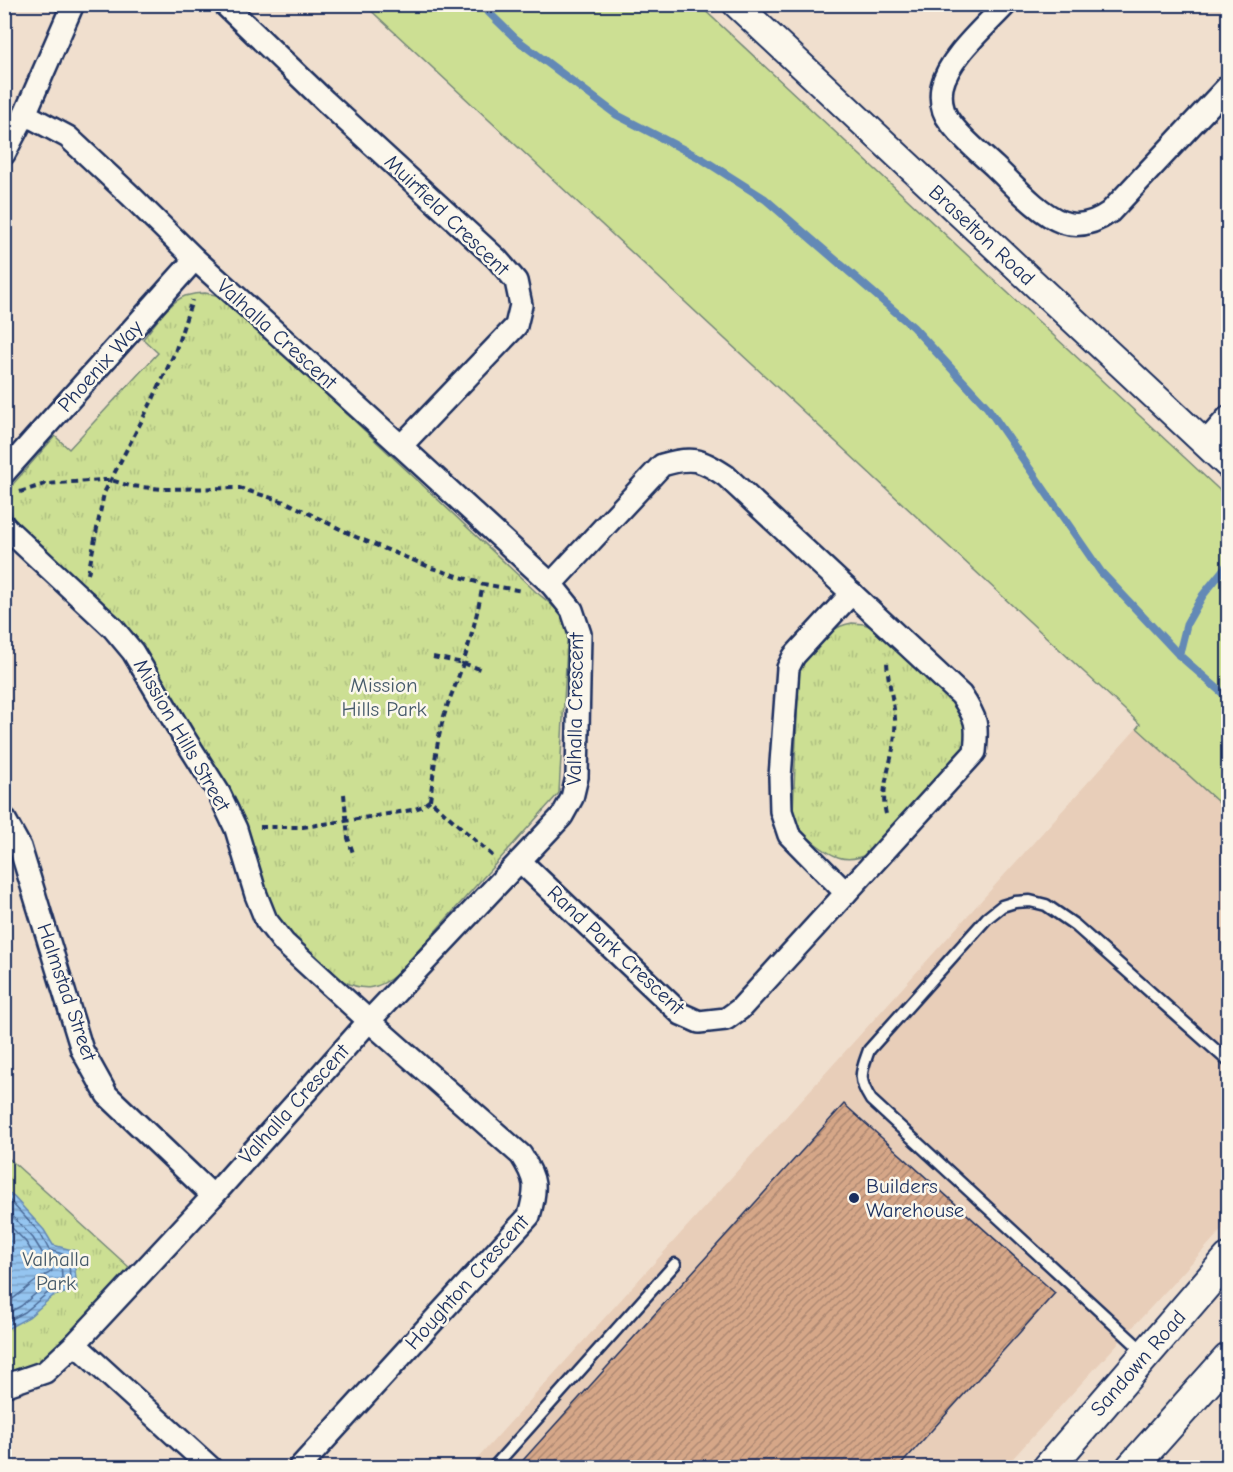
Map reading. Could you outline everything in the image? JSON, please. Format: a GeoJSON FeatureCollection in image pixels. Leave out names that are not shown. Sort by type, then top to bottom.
{"type":"FeatureCollection","features":[{"type":"Feature","properties":{"kind":"main road","name":"Sandown Road"},"geometry":{"type":"LineString","coordinates":[[1048,1467],[1228,1259]]}},
{"type":"Feature","properties":{"kind":"main road"},"geometry":{"type":"LineString","coordinates":[[1131,1467],[1228,1359]]}},
{"type":"Feature","properties":{"kind":"street"},"geometry":{"type":"LineString","coordinates":[[4,154],[25,114],[73,4]]}},
{"type":"Feature","properties":{"kind":"street","name":"Muirfield Crescent"},"geometry":{"type":"LineString","coordinates":[[224,4],[497,259],[516,281],[521,305],[516,326],[401,446]]}},
{"type":"Feature","properties":{"kind":"street","name":"Braselton Road"},"geometry":{"type":"LineString","coordinates":[[736,4],[1228,465]]}},
{"type":"Feature","properties":{"kind":"street"},"geometry":{"type":"LineString","coordinates":[[1006,4],[956,58],[942,87],[941,104],[948,120],[965,139],[1044,212],[1062,222],[1081,224],[1092,222],[1110,213],[1228,86]]}},
{"type":"Feature","properties":{"kind":"street","name":"Valhalla Crescent"},"geometry":{"type":"LineString","coordinates":[[4,1386],[45,1372],[75,1344],[213,1196],[369,1021],[562,816],[572,798],[577,777],[580,634],[572,610],[551,584],[195,259],[68,137],[25,114]]}},
{"type":"Feature","properties":{"kind":"street","name":"Phoenix Way"},"geometry":{"type":"LineString","coordinates":[[4,473],[195,259]]}},
{"type":"Feature","properties":{"kind":"street"},"geometry":{"type":"LineString","coordinates":[[1205,442],[1228,417]]}},
{"type":"Feature","properties":{"kind":"street","name":"Rand Park Crescent"},"geometry":{"type":"LineString","coordinates":[[515,866],[681,1014],[699,1022],[726,1019],[740,1009],[975,752],[978,729],[972,712],[961,695],[726,476],[707,463],[678,460],[662,465],[551,584]]}},
{"type":"Feature","properties":{"kind":"street","name":"Mission Hills Street"},"geometry":{"type":"LineString","coordinates":[[4,526],[113,628],[133,652],[219,793],[236,829],[256,895],[267,920],[284,943],[369,1021]]}},
{"type":"Feature","properties":{"kind":"street"},"geometry":{"type":"LineString","coordinates":[[846,893],[789,835],[780,811],[780,777],[788,668],[794,656],[852,593]]}},
{"type":"Feature","properties":{"kind":"street","name":"Halmstad Street"},"geometry":{"type":"LineString","coordinates":[[4,818],[20,847],[82,1050],[107,1095],[213,1196]]}},
{"type":"Feature","properties":{"kind":"street","name":"Houghton Crescent"},"geometry":{"type":"LineString","coordinates":[[299,1467],[529,1216],[535,1196],[530,1169],[521,1155],[369,1021]]}},
{"type":"Feature","properties":{"kind":"street"},"geometry":{"type":"LineString","coordinates":[[75,1344],[211,1467]]}},
{"type":"Feature","properties":{"kind":"lane"},"geometry":{"type":"LineString","coordinates":[[1147,1355],[871,1100],[863,1088],[861,1077],[863,1065],[869,1050],[987,918],[1002,906],[1022,901],[1046,905],[1075,925],[1228,1061]]}},
{"type":"Feature","properties":{"kind":"lane"},"geometry":{"type":"LineString","coordinates":[[493,1467],[675,1264]]}},
{"type":"Feature","properties":{"kind":"path"},"geometry":{"type":"LineString","coordinates":[[86,602],[86,587],[105,494],[176,352],[194,294],[195,259]]}},
{"type":"Feature","properties":{"kind":"path"},"geometry":{"type":"LineString","coordinates":[[18,492],[45,484],[111,480],[130,486],[162,489],[239,488],[288,503],[356,537],[414,561],[483,584],[536,592],[551,584]]}},
{"type":"Feature","properties":{"kind":"path"},"geometry":{"type":"LineString","coordinates":[[236,829],[303,827],[412,810],[423,806],[430,800],[438,741],[445,711],[463,663],[477,616],[483,584]]}},
{"type":"Feature","properties":{"kind":"path"},"geometry":{"type":"LineString","coordinates":[[894,632],[886,649],[896,733],[885,784],[884,802],[895,841]]}},
{"type":"Feature","properties":{"kind":"path"},"geometry":{"type":"LineString","coordinates":[[433,657],[480,669]]}},
{"type":"Feature","properties":{"kind":"path"},"geometry":{"type":"LineString","coordinates":[[344,794],[348,838],[354,856]]}},
{"type":"Feature","properties":{"kind":"path"},"geometry":{"type":"LineString","coordinates":[[430,800],[515,866]]}},
{"type":"Feature","properties":{"kind":"shaded area"},"geometry":{"type":"Polygon","coordinates":[[[1137,728],[1228,811],[1228,1223],[1005,1467],[469,1468],[1137,728]]]}},
{"type":"Feature","properties":{"kind":"green space"},"geometry":{"type":"Polygon","coordinates":[[[365,5],[699,5],[1228,498],[1228,811],[1137,728],[1140,724],[365,5]]]}},
{"type":"Feature","properties":{"kind":"green space","name":"Mission Hills Park"},"geometry":{"type":"Polygon","coordinates":[[[205,293],[226,300],[555,608],[568,628],[559,793],[397,974],[370,988],[363,988],[341,980],[281,924],[275,915],[239,806],[125,623],[18,525],[9,504],[13,484],[55,436],[69,449],[158,353],[143,339],[168,309],[185,296],[205,293]]]}},
{"type":"Feature","properties":{"kind":"green space"},"geometry":{"type":"Polygon","coordinates":[[[852,623],[874,628],[959,707],[969,735],[960,755],[870,853],[858,858],[846,859],[833,855],[810,839],[797,826],[793,812],[799,669],[818,643],[829,633],[852,623]]]}},
{"type":"Feature","properties":{"kind":"green space","name":"Valhalla Park"},"geometry":{"type":"Polygon","coordinates":[[[4,1154],[130,1268],[46,1360],[5,1373],[4,1154]]]}},
{"type":"Feature","properties":{"kind":"water"},"geometry":{"type":"Polygon","coordinates":[[[5,1192],[11,1194],[44,1230],[53,1245],[76,1251],[77,1290],[53,1296],[29,1317],[5,1330],[5,1192]]]}},
{"type":"Feature","properties":{"kind":"building","name":"Builders Warehouse"},"geometry":{"type":"Polygon","coordinates":[[[844,1104],[1055,1293],[898,1468],[516,1468],[844,1104]]]}},
{"type":"Feature","properties":{"kind":"building"},"geometry":{"type":"Polygon","coordinates":[[[1228,1452],[1228,1468],[1213,1468],[1228,1452]]]}},
{"type":"Feature","properties":{"kind":"waterway"},"geometry":{"type":"LineString","coordinates":[[480,4],[516,39],[617,115],[702,159],[765,199],[913,327],[987,407],[1101,572],[1179,655],[1228,698]]}},
{"type":"Feature","properties":{"kind":"waterway"},"geometry":{"type":"LineString","coordinates":[[1179,655],[1187,623],[1203,595],[1228,564]]}},
{"type":"Feature","properties":{"kind":"place","name":"Builders Warehouse"},"geometry":{"type":"Point","coordinates":[854,1198]}}]}
